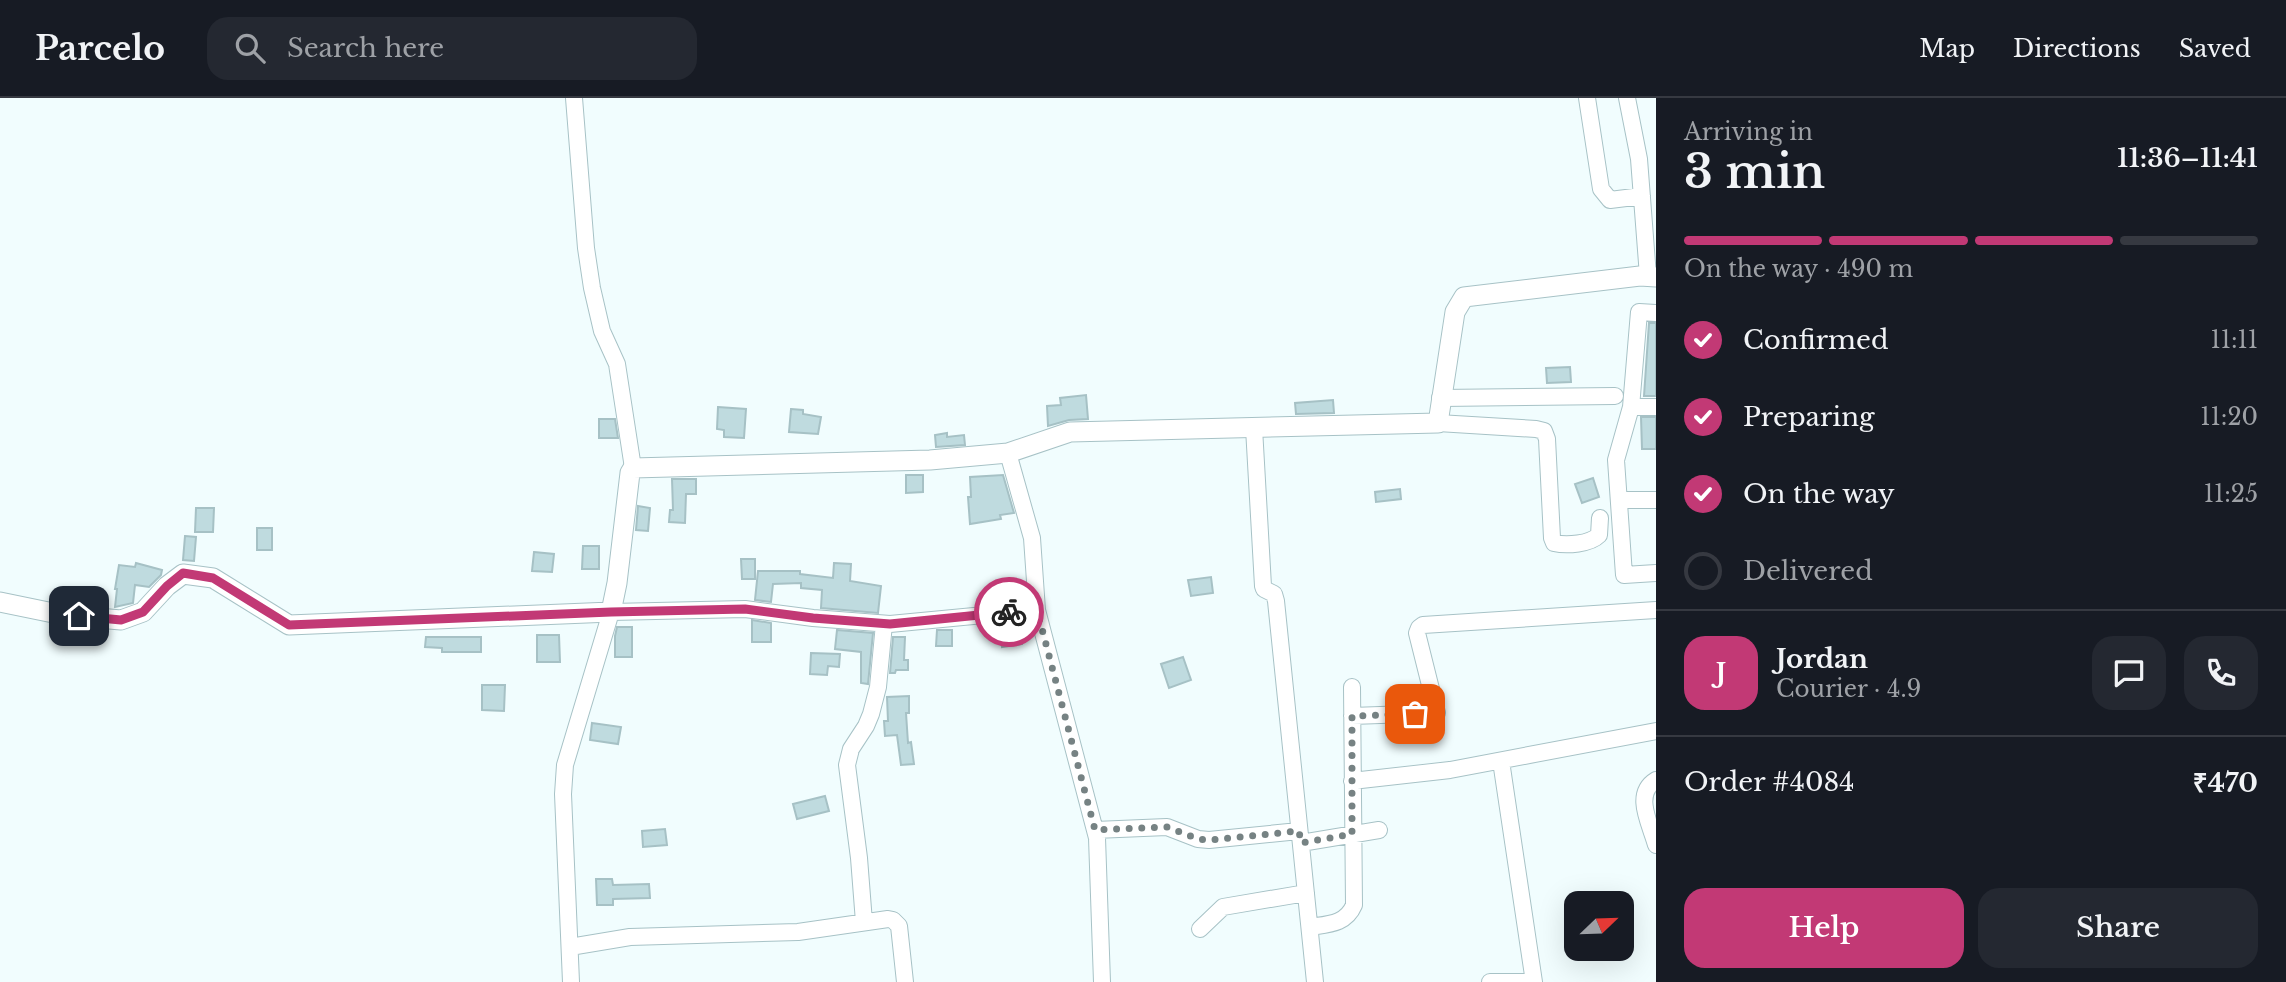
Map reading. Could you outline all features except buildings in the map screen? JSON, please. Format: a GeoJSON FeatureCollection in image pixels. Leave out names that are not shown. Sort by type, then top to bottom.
{"type":"FeatureCollection","features":[{"type":"Feature","properties":{"kind":"street"},"geometry":{"type":"LineString","coordinates":[[571,982],[563,794],[565,765],[611,612],[630,473],[633,468],[617,364],[602,331],[592,288],[573,98]]}},
{"type":"Feature","properties":{"kind":"street"},"geometry":{"type":"LineString","coordinates":[[1587,98],[1601,189],[1610,200],[1642,195]]}},
{"type":"Feature","properties":{"kind":"street"},"geometry":{"type":"LineString","coordinates":[[1438,423],[1455,312],[1464,297],[1652,269],[1639,159],[1627,98]]}},
{"type":"Feature","properties":{"kind":"street"},"geometry":{"type":"LineString","coordinates":[[1656,313],[1639,312],[1631,407],[1616,460],[1624,575],[1656,573]]}},
{"type":"Feature","properties":{"kind":"street"},"geometry":{"type":"LineString","coordinates":[[1440,398],[1615,396]]}},
{"type":"Feature","properties":{"kind":"street"},"geometry":{"type":"LineString","coordinates":[[1631,407],[1656,407]]}},
{"type":"Feature","properties":{"kind":"street"},"geometry":{"type":"LineString","coordinates":[[633,468],[930,460],[1008,453],[1070,432],[1438,423],[1536,429],[1544,432],[1547,439],[1554,543],[1563,545],[1594,540],[1599,535],[1600,518]]}},
{"type":"Feature","properties":{"kind":"street"},"geometry":{"type":"LineString","coordinates":[[1254,428],[1263,586],[1264,590],[1274,594],[1276,601],[1315,982]]}},
{"type":"Feature","properties":{"kind":"street"},"geometry":{"type":"LineString","coordinates":[[1008,453],[1032,538],[1037,610],[1097,838],[1102,982]]}},
{"type":"Feature","properties":{"kind":"street"},"geometry":{"type":"LineString","coordinates":[[1619,500],[1656,500]]}},
{"type":"Feature","properties":{"kind":"street"},"geometry":{"type":"LineString","coordinates":[[0,602],[63,615],[121,620],[143,612],[183,573],[213,578],[289,625],[745,609],[884,624],[1037,610]]}},
{"type":"Feature","properties":{"kind":"street"},"geometry":{"type":"LineString","coordinates":[[1352,716],[1437,713],[1417,633],[1423,625],[1656,610]]}},
{"type":"Feature","properties":{"kind":"street"},"geometry":{"type":"LineString","coordinates":[[864,922],[847,765],[851,749],[871,714],[878,687],[884,624]]}},
{"type":"Feature","properties":{"kind":"street"},"geometry":{"type":"LineString","coordinates":[[1310,927],[1335,923],[1350,915],[1354,905],[1352,687]]}},
{"type":"Feature","properties":{"kind":"street"},"geometry":{"type":"LineString","coordinates":[[1352,781],[1450,770],[1656,731]]}},
{"type":"Feature","properties":{"kind":"street"},"geometry":{"type":"LineString","coordinates":[[1501,761],[1534,982]]}},
{"type":"Feature","properties":{"kind":"street"},"geometry":{"type":"LineString","coordinates":[[1656,780],[1648,785],[1643,800],[1656,845]]}},
{"type":"Feature","properties":{"kind":"street"},"geometry":{"type":"LineString","coordinates":[[1095,830],[1167,827],[1198,839],[1209,840],[1352,834],[1379,830]]}},
{"type":"Feature","properties":{"kind":"street"},"geometry":{"type":"LineString","coordinates":[[1200,929],[1223,907],[1306,892]]}},
{"type":"Feature","properties":{"kind":"street"},"geometry":{"type":"LineString","coordinates":[[570,947],[630,937],[791,933],[888,919],[897,923],[905,982]]}},
{"type":"Feature","properties":{"kind":"street"},"geometry":{"type":"LineString","coordinates":[[1490,982],[1525,982]]}},
{"type":"Feature","properties":{"kind":"way so far"},"geometry":{"type":"LineString","coordinates":[[1009,612],[1037,610],[1095,830],[1167,827],[1198,839],[1209,840],[1299,831],[1301,843],[1352,834],[1352,716],[1415,714]]}},
{"type":"Feature","properties":{"kind":"route"},"geometry":{"type":"LineString","coordinates":[[79,616],[121,620],[143,612],[183,573],[213,578],[289,625],[745,609],[890,624],[1009,612]]}}]}
